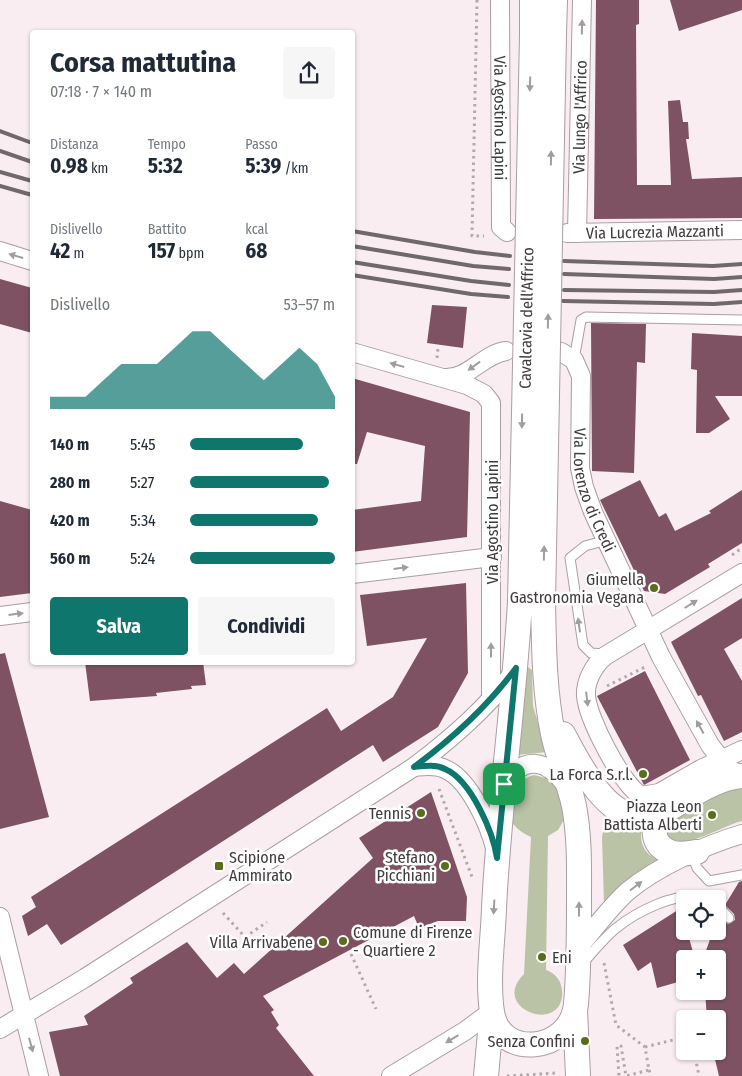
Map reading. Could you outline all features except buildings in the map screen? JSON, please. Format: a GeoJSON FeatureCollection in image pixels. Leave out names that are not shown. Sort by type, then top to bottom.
{"type":"FeatureCollection","features":[{"type":"Feature","properties":{"kind":"street","name":"Via Agostino Lapini"},"geometry":{"type":"LineString","coordinates":[[499,234],[502,227],[500,0]]}},
{"type":"Feature","properties":{"kind":"street"},"geometry":{"type":"LineString","coordinates":[[532,0],[543,35]]}},
{"type":"Feature","properties":{"kind":"street"},"geometry":{"type":"LineString","coordinates":[[543,35],[555,0]]}},
{"type":"Feature","properties":{"kind":"street","name":"Via lungo l'Affrico"},"geometry":{"type":"LineString","coordinates":[[572,233],[582,0]]}},
{"type":"Feature","properties":{"kind":"street","name":"Cavalcavia dell'Affrico"},"geometry":{"type":"LineString","coordinates":[[531,602],[543,35]]}},
{"type":"Feature","properties":{"kind":"street","name":"Via Lucrezia Mazzanti"},"geometry":{"type":"LineString","coordinates":[[572,233],[742,230]]}},
{"type":"Feature","properties":{"kind":"street"},"geometry":{"type":"LineString","coordinates":[[0,251],[30,259]]}},
{"type":"Feature","properties":{"kind":"street"},"geometry":{"type":"LineString","coordinates":[[441,377],[454,378],[495,353],[506,351]]}},
{"type":"Feature","properties":{"kind":"street","name":"Via Agostino Lapini"},"geometry":{"type":"LineString","coordinates":[[355,353],[476,388],[484,394],[490,403],[491,699]]}},
{"type":"Feature","properties":{"kind":"street","name":"Via Lorenzo di Credi"},"geometry":{"type":"LineString","coordinates":[[568,356],[581,376],[581,476],[584,487],[661,657],[720,760],[728,769],[742,775]]}},
{"type":"Feature","properties":{"kind":"street"},"geometry":{"type":"LineString","coordinates":[[355,574],[492,557]]}},
{"type":"Feature","properties":{"kind":"street"},"geometry":{"type":"LineString","coordinates":[[742,572],[650,630],[606,655],[596,666],[587,683],[587,704],[612,757],[636,793],[641,796],[654,795],[742,750]]}},
{"type":"Feature","properties":{"kind":"street"},"geometry":{"type":"LineString","coordinates":[[486,1076],[492,1011],[491,973],[497,858],[504,784],[516,668],[531,602]]}},
{"type":"Feature","properties":{"kind":"street"},"geometry":{"type":"LineString","coordinates":[[531,602],[544,663],[547,698],[555,744],[570,791],[579,846],[579,957],[575,1010],[578,1074]]}},
{"type":"Feature","properties":{"kind":"street"},"geometry":{"type":"LineString","coordinates":[[0,616],[30,612]]}},
{"type":"Feature","properties":{"kind":"street"},"geometry":{"type":"LineString","coordinates":[[0,1029],[85,978],[414,767],[456,734],[491,699],[516,668]]}},
{"type":"Feature","properties":{"kind":"street"},"geometry":{"type":"LineString","coordinates":[[547,698],[561,730],[597,790],[608,801],[629,814],[647,817],[662,813],[720,780],[742,775]]}},
{"type":"Feature","properties":{"kind":"street"},"geometry":{"type":"LineString","coordinates":[[504,784],[520,767],[533,763],[541,764],[554,771],[570,791]]}},
{"type":"Feature","properties":{"kind":"street"},"geometry":{"type":"LineString","coordinates":[[414,767],[435,766],[445,769],[460,781],[486,823],[497,858]]}},
{"type":"Feature","properties":{"kind":"street"},"geometry":{"type":"LineString","coordinates":[[662,813],[653,829],[654,836],[661,847],[675,854],[695,853]]}},
{"type":"Feature","properties":{"kind":"street"},"geometry":{"type":"LineString","coordinates":[[579,957],[614,904],[637,884],[695,853],[742,834]]}},
{"type":"Feature","properties":{"kind":"street"},"geometry":{"type":"LineString","coordinates":[[0,918],[39,1076]]}},
{"type":"Feature","properties":{"kind":"street"},"geometry":{"type":"LineString","coordinates":[[492,1011],[498,1026],[507,1036],[520,1043],[536,1045],[550,1042],[562,1034],[570,1025],[575,1010]]}},
{"type":"Feature","properties":{"kind":"street"},"geometry":{"type":"LineString","coordinates":[[391,1076],[465,1031],[492,1011]]}},
{"type":"Feature","properties":{"kind":"lane"},"geometry":{"type":"LineString","coordinates":[[568,356],[582,320],[586,317],[742,320]]}},
{"type":"Feature","properties":{"kind":"lane"},"geometry":{"type":"LineString","coordinates":[[606,655],[591,653],[583,644],[570,558],[585,546],[607,540]]}},
{"type":"Feature","properties":{"kind":"lane"},"geometry":{"type":"LineString","coordinates":[[695,853],[700,872],[709,881],[742,875]]}},
{"type":"Feature","properties":{"kind":"lane"},"geometry":{"type":"LineString","coordinates":[[579,957],[615,929],[638,915],[676,897]]}},
{"type":"Feature","properties":{"kind":"lane"},"geometry":{"type":"LineString","coordinates":[[726,915],[729,918]]}},
{"type":"Feature","properties":{"kind":"path"},"geometry":{"type":"LineString","coordinates":[[477,0],[472,236],[499,234]]}},
{"type":"Feature","properties":{"kind":"path"},"geometry":{"type":"LineString","coordinates":[[605,687],[645,667],[649,675]]}},
{"type":"Feature","properties":{"kind":"path"},"geometry":{"type":"LineString","coordinates":[[436,784],[474,883]]}},
{"type":"Feature","properties":{"kind":"path"},"geometry":{"type":"LineString","coordinates":[[223,913],[245,937],[267,922]]}},
{"type":"Feature","properties":{"kind":"path"},"geometry":{"type":"LineString","coordinates":[[351,954],[376,1009]]}},
{"type":"Feature","properties":{"kind":"path"},"geometry":{"type":"LineString","coordinates":[[603,960],[616,1025],[644,1046],[650,1076]]}},
{"type":"Feature","properties":{"kind":"path"},"geometry":{"type":"LineString","coordinates":[[644,1046],[676,1039]]}},
{"type":"Feature","properties":{"kind":"path"},"geometry":{"type":"LineString","coordinates":[[619,1076],[617,1046],[621,1046],[626,1076],[649,1070]]}},
{"type":"Feature","properties":{"kind":"path"},"geometry":{"type":"LineString","coordinates":[[696,1060],[699,1076]]}},
{"type":"Feature","properties":{"kind":"path"},"geometry":{"type":"LineString","coordinates":[[504,1076],[578,1074]]}},
{"type":"Feature","properties":{"kind":"green space"},"geometry":{"type":"Polygon","coordinates":[[[525,665],[532,670],[533,706],[547,752],[517,755],[525,665]]]}},
{"type":"Feature","properties":{"kind":"green space"},"geometry":{"type":"Polygon","coordinates":[[[534,775],[554,780],[568,813],[558,830],[548,836],[546,970],[557,977],[562,990],[560,1004],[553,1012],[542,1015],[531,1013],[521,1007],[515,998],[515,987],[524,974],[531,837],[517,828],[507,814],[514,789],[521,781],[534,775]]]}},
{"type":"Feature","properties":{"kind":"green space"},"geometry":{"type":"Polygon","coordinates":[[[742,784],[742,821],[689,841],[678,841],[670,838],[664,831],[668,818],[714,793],[742,784]]]}},
{"type":"Feature","properties":{"kind":"green space"},"geometry":{"type":"Polygon","coordinates":[[[607,812],[642,825],[641,836],[643,846],[648,854],[658,860],[640,872],[604,904],[602,837],[607,812]]]}},
{"type":"Feature","properties":{"kind":"railway"},"geometry":{"type":"LineString","coordinates":[[0,131],[30,142]]}},
{"type":"Feature","properties":{"kind":"railway"},"geometry":{"type":"LineString","coordinates":[[0,151],[30,161]]}},
{"type":"Feature","properties":{"kind":"railway"},"geometry":{"type":"LineString","coordinates":[[0,172],[30,180]]}},
{"type":"Feature","properties":{"kind":"railway"},"geometry":{"type":"LineString","coordinates":[[0,186],[30,194]]}},
{"type":"Feature","properties":{"kind":"railway"},"geometry":{"type":"LineString","coordinates":[[355,232],[475,252],[510,256]]}},
{"type":"Feature","properties":{"kind":"railway"},"geometry":{"type":"LineString","coordinates":[[355,246],[473,266],[509,269]]}},
{"type":"Feature","properties":{"kind":"railway"},"geometry":{"type":"LineString","coordinates":[[564,261],[713,266],[742,264]]}},
{"type":"Feature","properties":{"kind":"railway"},"geometry":{"type":"LineString","coordinates":[[355,262],[471,281],[509,285]]}},
{"type":"Feature","properties":{"kind":"railway"},"geometry":{"type":"LineString","coordinates":[[564,274],[714,279],[742,277]]}},
{"type":"Feature","properties":{"kind":"railway"},"geometry":{"type":"LineString","coordinates":[[355,275],[471,294],[508,297]]}},
{"type":"Feature","properties":{"kind":"railway"},"geometry":{"type":"LineString","coordinates":[[564,290],[714,292],[742,290]]}},
{"type":"Feature","properties":{"kind":"railway"},"geometry":{"type":"LineString","coordinates":[[563,301],[714,304],[742,302]]}},
{"type":"Feature","properties":{"kind":"place","name":"Giumella Gastronomia Vegana"},"geometry":{"type":"Point","coordinates":[654,588]}},
{"type":"Feature","properties":{"kind":"place","name":"La Forca S.r.l."},"geometry":{"type":"Point","coordinates":[643,774]}},
{"type":"Feature","properties":{"kind":"place","name":"Tennis"},"geometry":{"type":"Point","coordinates":[421,813]}},
{"type":"Feature","properties":{"kind":"place","name":"Piazza Leon Battista Alberti"},"geometry":{"type":"Point","coordinates":[712,815]}},
{"type":"Feature","properties":{"kind":"place","name":"Scipione Ammirato"},"geometry":{"type":"Point","coordinates":[219,866]}},
{"type":"Feature","properties":{"kind":"place","name":"Stefano Picchiani"},"geometry":{"type":"Point","coordinates":[445,866]}},
{"type":"Feature","properties":{"kind":"place","name":"Comune di Firenze - Quartiere 2"},"geometry":{"type":"Point","coordinates":[343,941]}},
{"type":"Feature","properties":{"kind":"place","name":"Villa Arrivabene"},"geometry":{"type":"Point","coordinates":[323,942]}},
{"type":"Feature","properties":{"kind":"place","name":"Eni"},"geometry":{"type":"Point","coordinates":[542,957]}},
{"type":"Feature","properties":{"kind":"place","name":"Senza Confini"},"geometry":{"type":"Point","coordinates":[585,1041]}},
{"type":"Feature","properties":{"kind":"route"},"geometry":{"type":"LineString","coordinates":[[516,668],[509,735],[504,784],[497,858],[493,839],[480,809],[460,781],[445,769],[435,766],[414,767],[456,734],[474,717],[516,668]]}}]}
